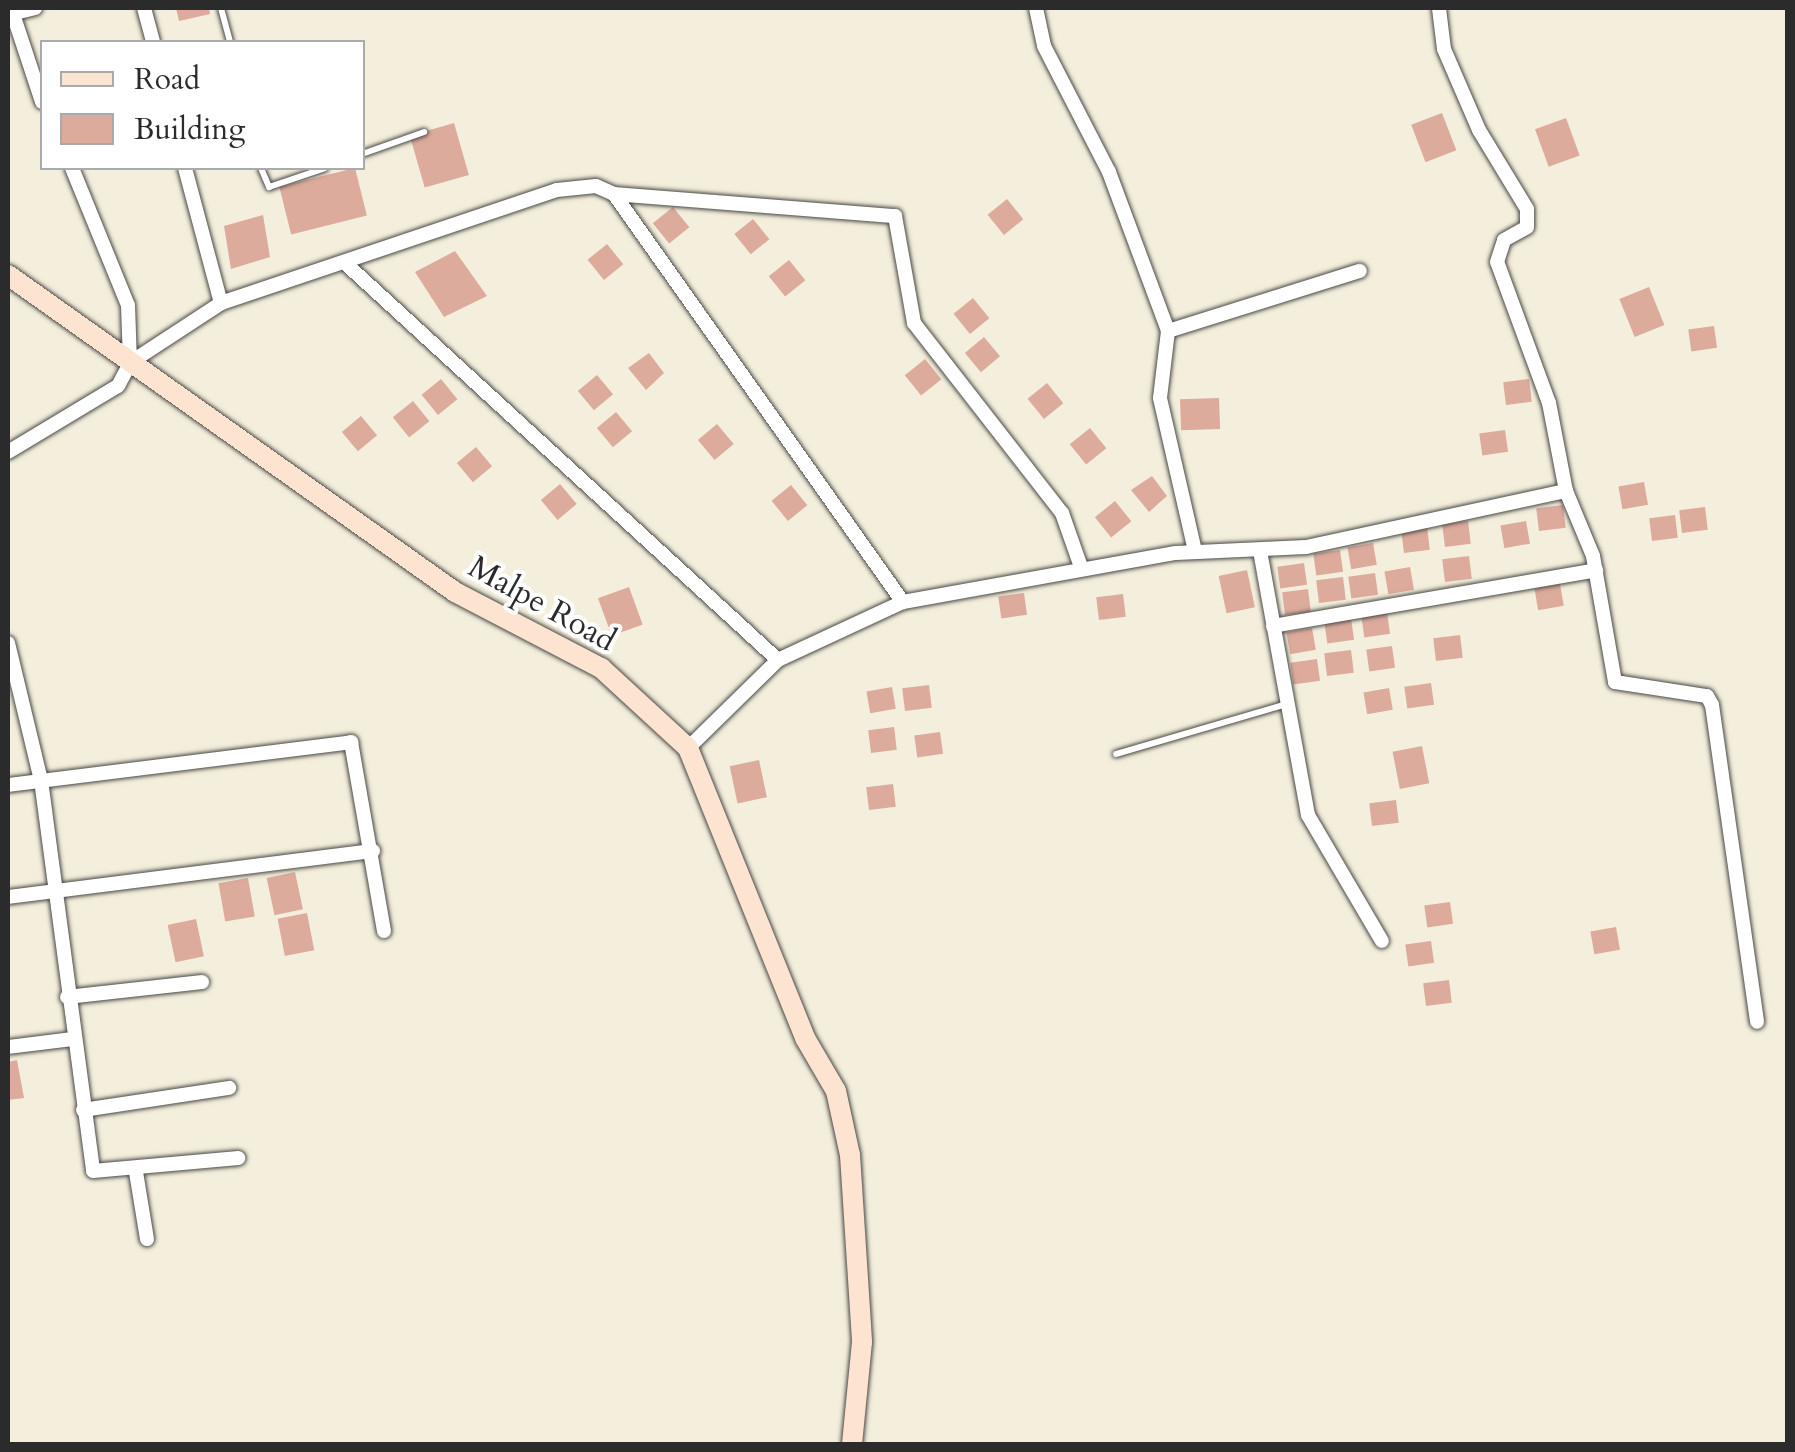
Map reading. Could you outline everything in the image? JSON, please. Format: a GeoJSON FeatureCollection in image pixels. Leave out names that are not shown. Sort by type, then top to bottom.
{"type":"FeatureCollection","features":[{"type":"Feature","properties":{"kind":"street"},"geometry":{"type":"LineString","coordinates":[[35,8],[11,11],[40,96]]}},
{"type":"Feature","properties":{"kind":"street"},"geometry":{"type":"LineString","coordinates":[[144,8],[152,40]]}},
{"type":"Feature","properties":{"kind":"street"},"geometry":{"type":"LineString","coordinates":[[1036,8],[1044,46],[1109,172],[1168,331],[1160,398],[1195,551]]}},
{"type":"Feature","properties":{"kind":"street"},"geometry":{"type":"LineString","coordinates":[[1438,8],[1444,49],[1479,130],[1527,208],[1528,227],[1504,240],[1497,262],[1549,403],[1566,491],[1596,570],[1615,682],[1707,696],[1712,705],[1757,1022]]}},
{"type":"Feature","properties":{"kind":"street"},"geometry":{"type":"LineString","coordinates":[[8,452],[118,386],[130,361],[128,306],[73,170]]}},
{"type":"Feature","properties":{"kind":"street"},"geometry":{"type":"LineString","coordinates":[[187,170],[221,303]]}},
{"type":"Feature","properties":{"kind":"street"},"geometry":{"type":"LineString","coordinates":[[130,361],[221,303],[556,190],[895,216],[914,323],[1062,513],[1081,567]]}},
{"type":"Feature","properties":{"kind":"street"},"geometry":{"type":"LineString","coordinates":[[614,194],[903,602]]}},
{"type":"Feature","properties":{"kind":"street"},"geometry":{"type":"LineString","coordinates":[[345,264],[778,660]]}},
{"type":"Feature","properties":{"kind":"street"},"geometry":{"type":"LineString","coordinates":[[1168,331],[1360,270]]}},
{"type":"Feature","properties":{"kind":"street","name":"Malpe Road"},"geometry":{"type":"LineString","coordinates":[[8,275],[455,592],[601,668],[688,748],[805,1038],[836,1092],[850,1155],[862,1342],[852,1444]]}},
{"type":"Feature","properties":{"kind":"street"},"geometry":{"type":"LineString","coordinates":[[688,748],[778,660],[903,602],[1081,567],[1195,551],[1260,551],[1566,491]]}},
{"type":"Feature","properties":{"kind":"street"},"geometry":{"type":"LineString","coordinates":[[1260,551],[1312,830],[1382,941]]}},
{"type":"Feature","properties":{"kind":"street"},"geometry":{"type":"LineString","coordinates":[[1272,626],[1596,570]]}},
{"type":"Feature","properties":{"kind":"street"},"geometry":{"type":"LineString","coordinates":[[8,643],[12,678],[41,780],[72,1038],[96,1176],[238,1158]]}},
{"type":"Feature","properties":{"kind":"street"},"geometry":{"type":"LineString","coordinates":[[8,785],[351,742],[374,851],[384,931]]}},
{"type":"Feature","properties":{"kind":"street"},"geometry":{"type":"LineString","coordinates":[[8,897],[374,851]]}},
{"type":"Feature","properties":{"kind":"street"},"geometry":{"type":"LineString","coordinates":[[67,998],[202,982]]}},
{"type":"Feature","properties":{"kind":"street"},"geometry":{"type":"LineString","coordinates":[[8,1047],[72,1038]]}},
{"type":"Feature","properties":{"kind":"street"},"geometry":{"type":"LineString","coordinates":[[83,1110],[229,1088]]}},
{"type":"Feature","properties":{"kind":"street"},"geometry":{"type":"LineString","coordinates":[[136,1172],[148,1239]]}},
{"type":"Feature","properties":{"kind":"lane"},"geometry":{"type":"LineString","coordinates":[[221,8],[229,40]]}},
{"type":"Feature","properties":{"kind":"lane"},"geometry":{"type":"LineString","coordinates":[[365,153],[424,132]]}},
{"type":"Feature","properties":{"kind":"lane"},"geometry":{"type":"LineString","coordinates":[[262,170],[268,187],[319,170]]}},
{"type":"Feature","properties":{"kind":"lane"},"geometry":{"type":"LineString","coordinates":[[1116,754],[1287,704]]}},
{"type":"Feature","properties":{"kind":"building"},"geometry":{"type":"Polygon","coordinates":[[[176,8],[209,8],[210,14],[179,21],[176,8]]]}},
{"type":"Feature","properties":{"kind":"building"},"geometry":{"type":"Polygon","coordinates":[[[1442,113],[1456,150],[1426,162],[1411,125],[1442,113]]]}},
{"type":"Feature","properties":{"kind":"building"},"geometry":{"type":"Polygon","coordinates":[[[1566,118],[1580,156],[1549,167],[1535,129],[1566,118]]]}},
{"type":"Feature","properties":{"kind":"building"},"geometry":{"type":"Polygon","coordinates":[[[454,123],[469,175],[425,188],[410,136],[454,123]]]}},
{"type":"Feature","properties":{"kind":"building"},"geometry":{"type":"Polygon","coordinates":[[[355,170],[367,216],[291,234],[279,187],[355,170]]]}},
{"type":"Feature","properties":{"kind":"building"},"geometry":{"type":"Polygon","coordinates":[[[1007,199],[1023,219],[1004,235],[988,215],[1007,199]]]}},
{"type":"Feature","properties":{"kind":"building"},"geometry":{"type":"Polygon","coordinates":[[[673,207],[689,227],[669,244],[653,223],[673,207]]]}},
{"type":"Feature","properties":{"kind":"building"},"geometry":{"type":"Polygon","coordinates":[[[263,215],[270,257],[231,269],[224,226],[263,215]]]}},
{"type":"Feature","properties":{"kind":"building"},"geometry":{"type":"Polygon","coordinates":[[[753,219],[769,239],[751,254],[734,234],[753,219]]]}},
{"type":"Feature","properties":{"kind":"building"},"geometry":{"type":"Polygon","coordinates":[[[607,244],[623,264],[604,280],[588,260],[607,244]]]}},
{"type":"Feature","properties":{"kind":"building"},"geometry":{"type":"Polygon","coordinates":[[[455,251],[487,296],[444,317],[415,272],[455,251]]]}},
{"type":"Feature","properties":{"kind":"building"},"geometry":{"type":"Polygon","coordinates":[[[789,260],[805,280],[785,297],[769,276],[789,260]]]}},
{"type":"Feature","properties":{"kind":"building"},"geometry":{"type":"Polygon","coordinates":[[[1649,287],[1664,325],[1635,337],[1619,299],[1649,287]]]}},
{"type":"Feature","properties":{"kind":"building"},"geometry":{"type":"Polygon","coordinates":[[[973,298],[989,318],[970,334],[954,314],[973,298]]]}},
{"type":"Feature","properties":{"kind":"building"},"geometry":{"type":"Polygon","coordinates":[[[1714,326],[1717,348],[1691,351],[1688,330],[1714,326]]]}},
{"type":"Feature","properties":{"kind":"building"},"geometry":{"type":"Polygon","coordinates":[[[984,337],[1000,356],[981,372],[965,353],[984,337]]]}},
{"type":"Feature","properties":{"kind":"building"},"geometry":{"type":"Polygon","coordinates":[[[649,353],[664,373],[646,390],[628,368],[649,353]]]}},
{"type":"Feature","properties":{"kind":"building"},"geometry":{"type":"Polygon","coordinates":[[[925,359],[941,379],[921,396],[905,375],[925,359]]]}},
{"type":"Feature","properties":{"kind":"building"},"geometry":{"type":"Polygon","coordinates":[[[597,375],[613,394],[594,410],[578,391],[597,375]]]}},
{"type":"Feature","properties":{"kind":"building"},"geometry":{"type":"Polygon","coordinates":[[[441,379],[457,399],[438,415],[422,395],[441,379]]]}},
{"type":"Feature","properties":{"kind":"building"},"geometry":{"type":"Polygon","coordinates":[[[1529,379],[1532,402],[1506,405],[1503,382],[1529,379]]]}},
{"type":"Feature","properties":{"kind":"building"},"geometry":{"type":"Polygon","coordinates":[[[1047,383],[1063,403],[1044,419],[1028,399],[1047,383]]]}},
{"type":"Feature","properties":{"kind":"building"},"geometry":{"type":"Polygon","coordinates":[[[1219,398],[1220,429],[1181,430],[1180,399],[1219,398]]]}},
{"type":"Feature","properties":{"kind":"building"},"geometry":{"type":"Polygon","coordinates":[[[413,401],[429,421],[409,438],[393,417],[413,401]]]}},
{"type":"Feature","properties":{"kind":"building"},"geometry":{"type":"Polygon","coordinates":[[[616,412],[632,431],[613,447],[597,428],[616,412]]]}},
{"type":"Feature","properties":{"kind":"building"},"geometry":{"type":"Polygon","coordinates":[[[361,416],[377,435],[358,451],[342,432],[361,416]]]}},
{"type":"Feature","properties":{"kind":"building"},"geometry":{"type":"Polygon","coordinates":[[[717,424],[734,444],[715,460],[698,440],[717,424]]]}},
{"type":"Feature","properties":{"kind":"building"},"geometry":{"type":"Polygon","coordinates":[[[1090,428],[1106,448],[1086,465],[1070,444],[1090,428]]]}},
{"type":"Feature","properties":{"kind":"building"},"geometry":{"type":"Polygon","coordinates":[[[1505,430],[1508,452],[1482,455],[1479,434],[1505,430]]]}},
{"type":"Feature","properties":{"kind":"building"},"geometry":{"type":"Polygon","coordinates":[[[476,447],[492,466],[473,482],[457,463],[476,447]]]}},
{"type":"Feature","properties":{"kind":"building"},"geometry":{"type":"Polygon","coordinates":[[[1152,476],[1167,496],[1149,512],[1131,490],[1152,476]]]}},
{"type":"Feature","properties":{"kind":"building"},"geometry":{"type":"Polygon","coordinates":[[[1644,482],[1648,505],[1622,509],[1618,487],[1644,482]]]}},
{"type":"Feature","properties":{"kind":"building"},"geometry":{"type":"Polygon","coordinates":[[[560,484],[577,504],[558,520],[541,500],[560,484]]]}},
{"type":"Feature","properties":{"kind":"building"},"geometry":{"type":"Polygon","coordinates":[[[791,485],[807,505],[788,521],[772,501],[791,485]]]}},
{"type":"Feature","properties":{"kind":"building"},"geometry":{"type":"Polygon","coordinates":[[[1115,501],[1131,521],[1111,538],[1095,517],[1115,501]]]}},
{"type":"Feature","properties":{"kind":"building"},"geometry":{"type":"Polygon","coordinates":[[[1563,505],[1566,528],[1539,531],[1536,508],[1563,505]]]}},
{"type":"Feature","properties":{"kind":"building"},"geometry":{"type":"Polygon","coordinates":[[[1705,507],[1708,530],[1682,533],[1679,510],[1705,507]]]}},
{"type":"Feature","properties":{"kind":"building"},"geometry":{"type":"Polygon","coordinates":[[[1675,515],[1678,538],[1652,541],[1649,518],[1675,515]]]}},
{"type":"Feature","properties":{"kind":"building"},"geometry":{"type":"Polygon","coordinates":[[[1468,521],[1471,544],[1445,547],[1442,524],[1468,521]]]}},
{"type":"Feature","properties":{"kind":"building"},"geometry":{"type":"Polygon","coordinates":[[[1526,521],[1530,544],[1504,548],[1500,526],[1526,521]]]}},
{"type":"Feature","properties":{"kind":"building"},"geometry":{"type":"Polygon","coordinates":[[[1427,527],[1430,550],[1404,553],[1401,530],[1427,527]]]}},
{"type":"Feature","properties":{"kind":"building"},"geometry":{"type":"Polygon","coordinates":[[[1373,543],[1377,565],[1351,569],[1347,548],[1373,543]]]}},
{"type":"Feature","properties":{"kind":"building"},"geometry":{"type":"Polygon","coordinates":[[[1340,550],[1343,572],[1316,576],[1313,554],[1340,550]]]}},
{"type":"Feature","properties":{"kind":"building"},"geometry":{"type":"Polygon","coordinates":[[[1469,556],[1472,579],[1445,582],[1442,559],[1469,556]]]}},
{"type":"Feature","properties":{"kind":"building"},"geometry":{"type":"Polygon","coordinates":[[[1304,563],[1307,585],[1280,589],[1277,567],[1304,563]]]}},
{"type":"Feature","properties":{"kind":"building"},"geometry":{"type":"Polygon","coordinates":[[[1410,567],[1414,590],[1388,594],[1384,572],[1410,567]]]}},
{"type":"Feature","properties":{"kind":"building"},"geometry":{"type":"Polygon","coordinates":[[[1247,570],[1255,607],[1227,613],[1219,576],[1247,570]]]}},
{"type":"Feature","properties":{"kind":"building"},"geometry":{"type":"Polygon","coordinates":[[[1375,573],[1378,595],[1351,599],[1348,577],[1375,573]]]}},
{"type":"Feature","properties":{"kind":"building"},"geometry":{"type":"Polygon","coordinates":[[[1343,577],[1346,600],[1319,603],[1316,580],[1343,577]]]}},
{"type":"Feature","properties":{"kind":"building"},"geometry":{"type":"Polygon","coordinates":[[[1560,584],[1564,606],[1538,610],[1534,589],[1560,584]]]}},
{"type":"Feature","properties":{"kind":"building"},"geometry":{"type":"Polygon","coordinates":[[[629,587],[643,625],[612,636],[598,598],[629,587]]]}},
{"type":"Feature","properties":{"kind":"building"},"geometry":{"type":"Polygon","coordinates":[[[1308,589],[1311,612],[1285,615],[1282,592],[1308,589]]]}},
{"type":"Feature","properties":{"kind":"building"},"geometry":{"type":"Polygon","coordinates":[[[1024,593],[1027,615],[1001,618],[998,597],[1024,593]]]}},
{"type":"Feature","properties":{"kind":"building"},"geometry":{"type":"Polygon","coordinates":[[[1123,594],[1126,617],[1099,620],[1096,597],[1123,594]]]}},
{"type":"Feature","properties":{"kind":"building"},"geometry":{"type":"Polygon","coordinates":[[[1387,612],[1390,634],[1364,637],[1361,616],[1387,612]]]}},
{"type":"Feature","properties":{"kind":"building"},"geometry":{"type":"Polygon","coordinates":[[[1351,618],[1354,640],[1327,644],[1324,622],[1351,618]]]}},
{"type":"Feature","properties":{"kind":"building"},"geometry":{"type":"Polygon","coordinates":[[[1312,628],[1316,650],[1290,654],[1286,633],[1312,628]]]}},
{"type":"Feature","properties":{"kind":"building"},"geometry":{"type":"Polygon","coordinates":[[[1460,635],[1463,658],[1436,661],[1433,638],[1460,635]]]}},
{"type":"Feature","properties":{"kind":"building"},"geometry":{"type":"Polygon","coordinates":[[[1392,646],[1395,668],[1369,671],[1366,650],[1392,646]]]}},
{"type":"Feature","properties":{"kind":"building"},"geometry":{"type":"Polygon","coordinates":[[[1351,650],[1354,673],[1327,676],[1324,653],[1351,650]]]}},
{"type":"Feature","properties":{"kind":"building"},"geometry":{"type":"Polygon","coordinates":[[[1317,659],[1320,681],[1293,685],[1290,663],[1317,659]]]}},
{"type":"Feature","properties":{"kind":"building"},"geometry":{"type":"Polygon","coordinates":[[[1431,683],[1434,705],[1407,709],[1404,687],[1431,683]]]}},
{"type":"Feature","properties":{"kind":"building"},"geometry":{"type":"Polygon","coordinates":[[[929,685],[932,708],[905,711],[902,688],[929,685]]]}},
{"type":"Feature","properties":{"kind":"building"},"geometry":{"type":"Polygon","coordinates":[[[892,687],[896,709],[870,713],[866,692],[892,687]]]}},
{"type":"Feature","properties":{"kind":"building"},"geometry":{"type":"Polygon","coordinates":[[[1389,688],[1393,710],[1367,714],[1363,693],[1389,688]]]}},
{"type":"Feature","properties":{"kind":"building"},"geometry":{"type":"Polygon","coordinates":[[[894,727],[897,750],[871,753],[868,730],[894,727]]]}},
{"type":"Feature","properties":{"kind":"building"},"geometry":{"type":"Polygon","coordinates":[[[940,732],[943,754],[917,757],[914,736],[940,732]]]}},
{"type":"Feature","properties":{"kind":"building"},"geometry":{"type":"Polygon","coordinates":[[[1422,746],[1429,783],[1400,789],[1393,752],[1422,746]]]}},
{"type":"Feature","properties":{"kind":"building"},"geometry":{"type":"Polygon","coordinates":[[[759,760],[767,797],[738,803],[730,766],[759,760]]]}},
{"type":"Feature","properties":{"kind":"building"},"geometry":{"type":"Polygon","coordinates":[[[893,784],[896,807],[869,810],[866,787],[893,784]]]}},
{"type":"Feature","properties":{"kind":"building"},"geometry":{"type":"Polygon","coordinates":[[[1396,800],[1399,823],[1372,826],[1369,803],[1396,800]]]}},
{"type":"Feature","properties":{"kind":"building"},"geometry":{"type":"Polygon","coordinates":[[[295,872],[303,909],[275,915],[267,878],[295,872]]]}},
{"type":"Feature","properties":{"kind":"building"},"geometry":{"type":"Polygon","coordinates":[[[248,878],[255,916],[225,922],[218,883],[248,878]]]}},
{"type":"Feature","properties":{"kind":"building"},"geometry":{"type":"Polygon","coordinates":[[[1450,902],[1453,924],[1427,927],[1424,906],[1450,902]]]}},
{"type":"Feature","properties":{"kind":"building"},"geometry":{"type":"Polygon","coordinates":[[[307,913],[314,950],[285,956],[278,919],[307,913]]]}},
{"type":"Feature","properties":{"kind":"building"},"geometry":{"type":"Polygon","coordinates":[[[196,919],[204,956],[176,962],[168,925],[196,919]]]}},
{"type":"Feature","properties":{"kind":"building"},"geometry":{"type":"Polygon","coordinates":[[[1616,927],[1620,950],[1594,954],[1590,932],[1616,927]]]}},
{"type":"Feature","properties":{"kind":"building"},"geometry":{"type":"Polygon","coordinates":[[[1431,941],[1434,963],[1408,966],[1405,945],[1431,941]]]}},
{"type":"Feature","properties":{"kind":"building"},"geometry":{"type":"Polygon","coordinates":[[[1449,980],[1452,1003],[1426,1006],[1423,983],[1449,980]]]}},
{"type":"Feature","properties":{"kind":"building"},"geometry":{"type":"Polygon","coordinates":[[[17,1060],[24,1098],[8,1100],[8,1062],[17,1060]]]}}]}
